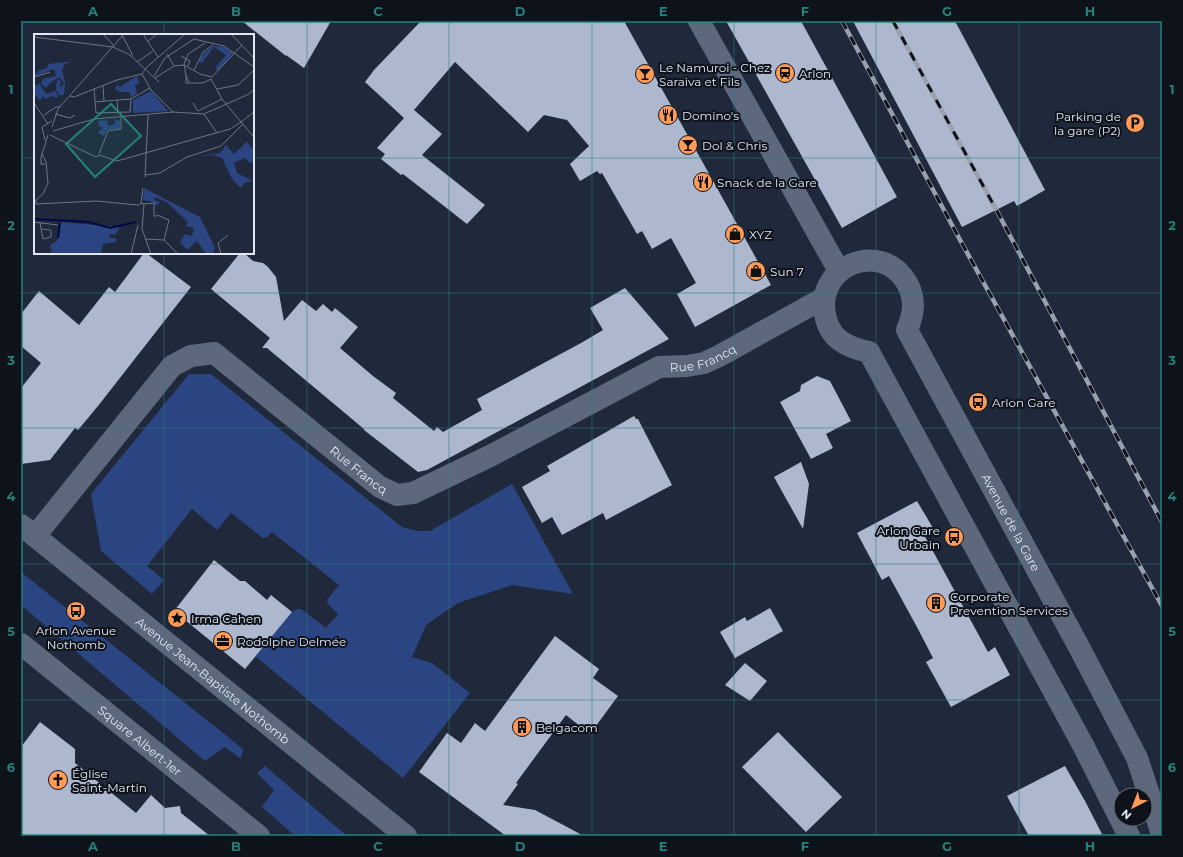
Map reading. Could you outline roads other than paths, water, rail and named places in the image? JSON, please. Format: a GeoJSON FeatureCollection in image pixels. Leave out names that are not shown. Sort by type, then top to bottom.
{"type":"FeatureCollection","features":[{"type":"Feature","properties":{"kind":"street"},"geometry":{"type":"LineString","coordinates":[[699,21],[839,271],[832,278],[824,298],[824,311],[827,323],[833,334],[843,343],[855,349],[869,352],[1083,745],[1130,836]]}},
{"type":"Feature","properties":{"kind":"street","name":"Avenue de la Gare"},"geometry":{"type":"LineString","coordinates":[[839,271],[855,263],[869,261],[882,263],[894,269],[904,279],[911,290],[914,304],[912,317],[907,330],[1137,758],[1162,834]]}},
{"type":"Feature","properties":{"kind":"street","name":"Rue Francq"},"geometry":{"type":"LineString","coordinates":[[28,531],[172,366],[191,356],[214,353],[380,487],[397,495],[413,493],[490,456],[659,368],[704,363],[824,298]]}},
{"type":"Feature","properties":{"kind":"street","name":"Avenue Jean-Baptiste Nothomb"},"geometry":{"type":"LineString","coordinates":[[28,531],[406,836]]}},
{"type":"Feature","properties":{"kind":"street","name":"Square Albert-1er"},"geometry":{"type":"LineString","coordinates":[[21,644],[259,836]]}},
{"type":"Feature","properties":{"kind":"railway"},"geometry":{"type":"LineString","coordinates":[[842,21],[959,238],[1162,606]]}},
{"type":"Feature","properties":{"kind":"railway"},"geometry":{"type":"LineString","coordinates":[[893,21],[998,213],[1162,522]]}},
{"type":"Feature","properties":{"kind":"place","name":"Arlon"},"geometry":{"type":"Point","coordinates":[785,73]}},
{"type":"Feature","properties":{"kind":"place","name":"Le Namuroi - Chez Saraiva et Fils"},"geometry":{"type":"Point","coordinates":[645,74]}},
{"type":"Feature","properties":{"kind":"place","name":"Domino's"},"geometry":{"type":"Point","coordinates":[668,115]}},
{"type":"Feature","properties":{"kind":"place","name":"Parking de la gare (P2)"},"geometry":{"type":"Point","coordinates":[1135,123]}},
{"type":"Feature","properties":{"kind":"place","name":"Dol & Chris"},"geometry":{"type":"Point","coordinates":[688,145]}},
{"type":"Feature","properties":{"kind":"place","name":"Snack de la Gare"},"geometry":{"type":"Point","coordinates":[703,182]}},
{"type":"Feature","properties":{"kind":"place","name":"XYZ"},"geometry":{"type":"Point","coordinates":[735,234]}},
{"type":"Feature","properties":{"kind":"place","name":"Sun 7"},"geometry":{"type":"Point","coordinates":[756,271]}},
{"type":"Feature","properties":{"kind":"place","name":"Arlon Gare"},"geometry":{"type":"Point","coordinates":[978,402]}},
{"type":"Feature","properties":{"kind":"place","name":"Arlon Gare Urbain"},"geometry":{"type":"Point","coordinates":[954,537]}},
{"type":"Feature","properties":{"kind":"place","name":"Corporate Prevention Services"},"geometry":{"type":"Point","coordinates":[936,603]}},
{"type":"Feature","properties":{"kind":"place","name":"Arlon Avenue Nothomb"},"geometry":{"type":"Point","coordinates":[76,611]}},
{"type":"Feature","properties":{"kind":"place","name":"Irma Cahen"},"geometry":{"type":"Point","coordinates":[177,618]}},
{"type":"Feature","properties":{"kind":"place","name":"Rodolphe Delmée"},"geometry":{"type":"Point","coordinates":[223,641]}},
{"type":"Feature","properties":{"kind":"place","name":"Belgacom"},"geometry":{"type":"Point","coordinates":[522,727]}},
{"type":"Feature","properties":{"kind":"place","name":"Église Saint-Martin"},"geometry":{"type":"Point","coordinates":[58,780]}}]}
